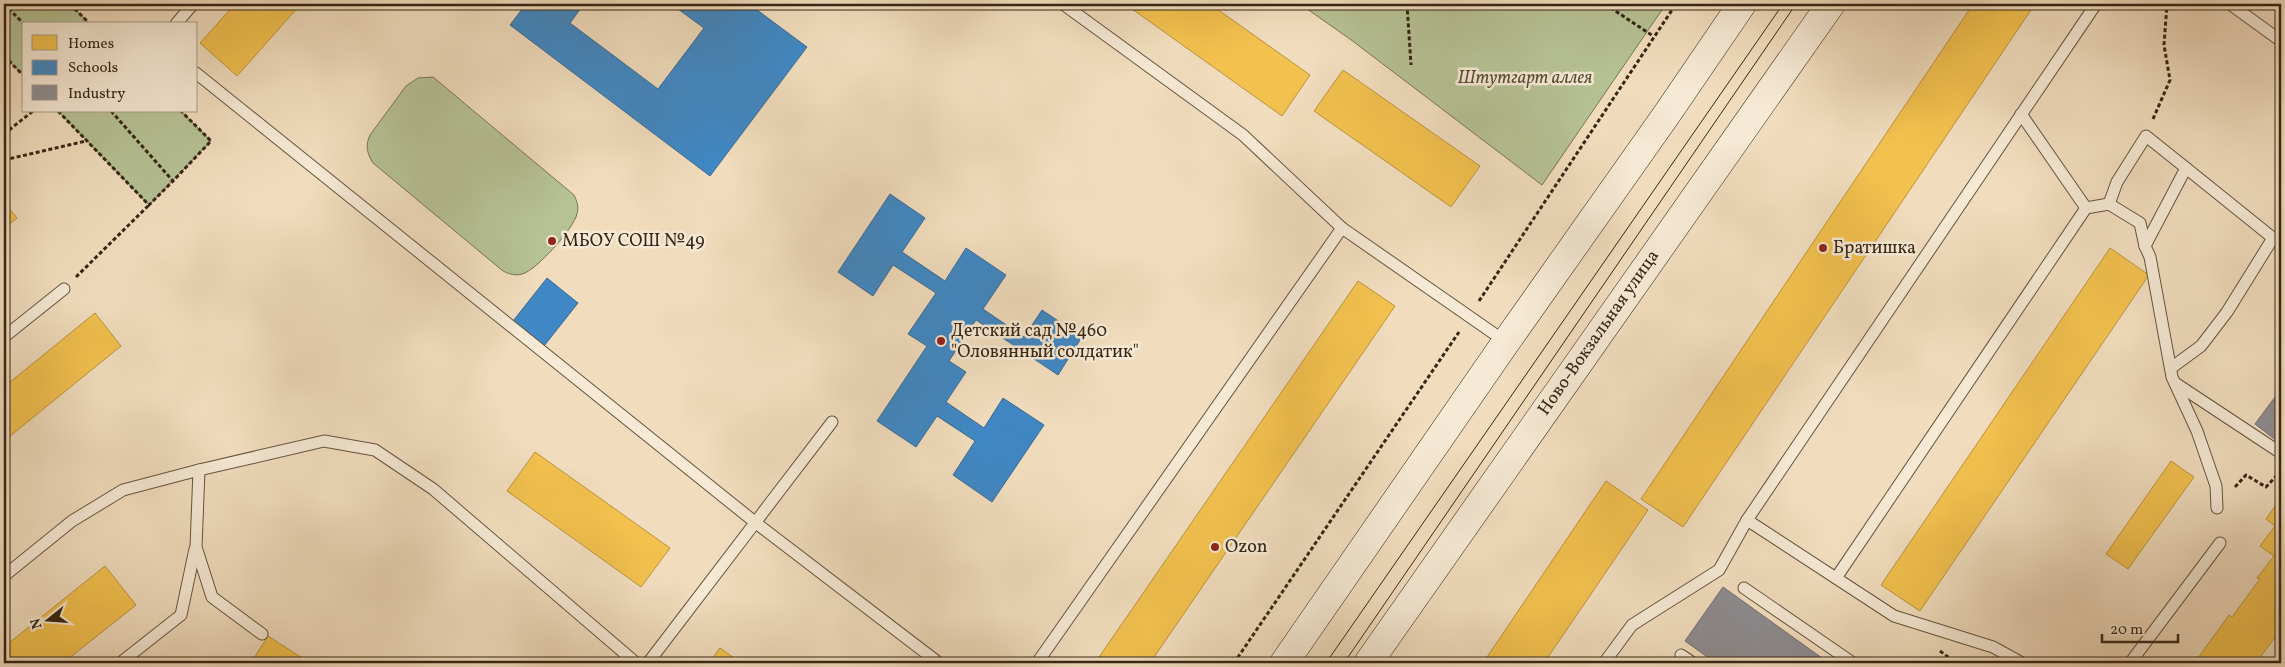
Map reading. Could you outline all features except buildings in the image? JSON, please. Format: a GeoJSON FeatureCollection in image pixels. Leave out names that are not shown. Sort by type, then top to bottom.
{"type":"FeatureCollection","features":[{"type":"Feature","properties":{"kind":"main road"},"geometry":{"type":"LineString","coordinates":[[1284,663],[1742,4]]}},
{"type":"Feature","properties":{"kind":"main road","name":"Ново-Вокзальная улица"},"geometry":{"type":"LineString","coordinates":[[1368,663],[1831,4]]}},
{"type":"Feature","properties":{"kind":"lane"},"geometry":{"type":"LineString","coordinates":[[178,22],[193,4]]}},
{"type":"Feature","properties":{"kind":"lane"},"geometry":{"type":"LineString","coordinates":[[1063,4],[1243,135],[1342,228],[1506,342]]}},
{"type":"Feature","properties":{"kind":"lane"},"geometry":{"type":"LineString","coordinates":[[1604,663],[1632,625],[1719,570],[1747,520],[2096,4]]}},
{"type":"Feature","properties":{"kind":"lane"},"geometry":{"type":"LineString","coordinates":[[2230,4],[2281,41]]}},
{"type":"Feature","properties":{"kind":"lane"},"geometry":{"type":"LineString","coordinates":[[198,75],[756,523],[939,663]]}},
{"type":"Feature","properties":{"kind":"lane"},"geometry":{"type":"LineString","coordinates":[[2021,114],[2086,208]]}},
{"type":"Feature","properties":{"kind":"lane"},"geometry":{"type":"LineString","coordinates":[[2109,204],[2117,182],[2146,136],[2277,241],[2201,346],[2171,368]]}},
{"type":"Feature","properties":{"kind":"lane"},"geometry":{"type":"LineString","coordinates":[[2145,246],[2186,168]]}},
{"type":"Feature","properties":{"kind":"lane"},"geometry":{"type":"LineString","coordinates":[[1836,578],[2086,208],[2109,204],[2140,224],[2145,246],[2150,257],[2175,383],[2197,430],[2216,486],[2217,508]]}},
{"type":"Feature","properties":{"kind":"lane"},"geometry":{"type":"LineString","coordinates":[[1038,663],[1342,228]]}},
{"type":"Feature","properties":{"kind":"lane"},"geometry":{"type":"LineString","coordinates":[[4,337],[64,289]]}},
{"type":"Feature","properties":{"kind":"lane"},"geometry":{"type":"LineString","coordinates":[[2175,383],[2281,453]]}},
{"type":"Feature","properties":{"kind":"lane"},"geometry":{"type":"LineString","coordinates":[[648,663],[832,422]]}},
{"type":"Feature","properties":{"kind":"lane"},"geometry":{"type":"LineString","coordinates":[[4,576],[72,521],[123,490],[324,441],[375,450],[433,489],[636,663]]}},
{"type":"Feature","properties":{"kind":"lane"},"geometry":{"type":"LineString","coordinates":[[120,663],[181,615],[196,547],[199,470]]}},
{"type":"Feature","properties":{"kind":"lane"},"geometry":{"type":"LineString","coordinates":[[1747,520],[1894,616],[1993,647],[2022,663]]}},
{"type":"Feature","properties":{"kind":"lane"},"geometry":{"type":"LineString","coordinates":[[2130,663],[2220,543]]}},
{"type":"Feature","properties":{"kind":"lane"},"geometry":{"type":"LineString","coordinates":[[196,547],[212,596],[262,634]]}},
{"type":"Feature","properties":{"kind":"lane"},"geometry":{"type":"LineString","coordinates":[[1744,588],[1853,663]]}},
{"type":"Feature","properties":{"kind":"lane"},"geometry":{"type":"LineString","coordinates":[[1681,655],[1693,663]]}},
{"type":"Feature","properties":{"kind":"path"},"geometry":{"type":"LineString","coordinates":[[4,4],[22,22]]}},
{"type":"Feature","properties":{"kind":"path"},"geometry":{"type":"LineString","coordinates":[[70,4],[88,22]]}},
{"type":"Feature","properties":{"kind":"path"},"geometry":{"type":"LineString","coordinates":[[1407,4],[1411,66]]}},
{"type":"Feature","properties":{"kind":"path"},"geometry":{"type":"LineString","coordinates":[[1605,4],[1653,36]]}},
{"type":"Feature","properties":{"kind":"path"},"geometry":{"type":"LineString","coordinates":[[1234,663],[1470,316],[1674,4]]}},
{"type":"Feature","properties":{"kind":"path"},"geometry":{"type":"LineString","coordinates":[[2146,136],[2170,80],[2164,45],[2167,4]]}},
{"type":"Feature","properties":{"kind":"path"},"geometry":{"type":"LineString","coordinates":[[2272,4],[2281,11]]}},
{"type":"Feature","properties":{"kind":"path"},"geometry":{"type":"LineString","coordinates":[[4,56],[22,74]]}},
{"type":"Feature","properties":{"kind":"path"},"geometry":{"type":"LineString","coordinates":[[4,134],[32,112]]}},
{"type":"Feature","properties":{"kind":"path"},"geometry":{"type":"LineString","coordinates":[[59,112],[148,205]]}},
{"type":"Feature","properties":{"kind":"path"},"geometry":{"type":"LineString","coordinates":[[112,112],[174,181]]}},
{"type":"Feature","properties":{"kind":"path"},"geometry":{"type":"LineString","coordinates":[[64,289],[174,181],[211,141],[182,112]]}},
{"type":"Feature","properties":{"kind":"path"},"geometry":{"type":"LineString","coordinates":[[4,160],[86,141]]}},
{"type":"Feature","properties":{"kind":"path"},"geometry":{"type":"LineString","coordinates":[[2217,508],[2246,475],[2266,488],[2281,471]]}},
{"type":"Feature","properties":{"kind":"green space"},"geometry":{"type":"Polygon","coordinates":[[[4,4],[70,4],[88,22],[22,22],[22,74],[4,56],[4,4]]]}},
{"type":"Feature","properties":{"kind":"green space","name":"Штутгарт аллея"},"geometry":{"type":"Polygon","coordinates":[[[1300,4],[1666,4],[1542,185],[1350,39],[1300,4]]]}},
{"type":"Feature","properties":{"kind":"green space"},"geometry":{"type":"Polygon","coordinates":[[[433,77],[574,195],[578,209],[569,229],[545,257],[522,274],[510,274],[503,271],[373,163],[368,153],[367,146],[370,135],[406,86],[418,78],[433,77]]]}},
{"type":"Feature","properties":{"kind":"green space"},"geometry":{"type":"Polygon","coordinates":[[[59,112],[182,112],[211,141],[149,205],[59,112]]]}},
{"type":"Feature","properties":{"kind":"tram line"},"geometry":{"type":"LineString","coordinates":[[1326,663],[1783,4]]}},
{"type":"Feature","properties":{"kind":"tram line"},"geometry":{"type":"LineString","coordinates":[[1344,663],[1796,4]]}},
{"type":"Feature","properties":{"kind":"place","name":"МБОУ СОШ №49"},"geometry":{"type":"Point","coordinates":[552,241]}},
{"type":"Feature","properties":{"kind":"place","name":"Братишка"},"geometry":{"type":"Point","coordinates":[1823,248]}},
{"type":"Feature","properties":{"kind":"place","name":"Детский сад №460 \"Оловянный солдатик\""},"geometry":{"type":"Point","coordinates":[941,341]}},
{"type":"Feature","properties":{"kind":"place","name":"Ozon"},"geometry":{"type":"Point","coordinates":[1215,547]}}]}
